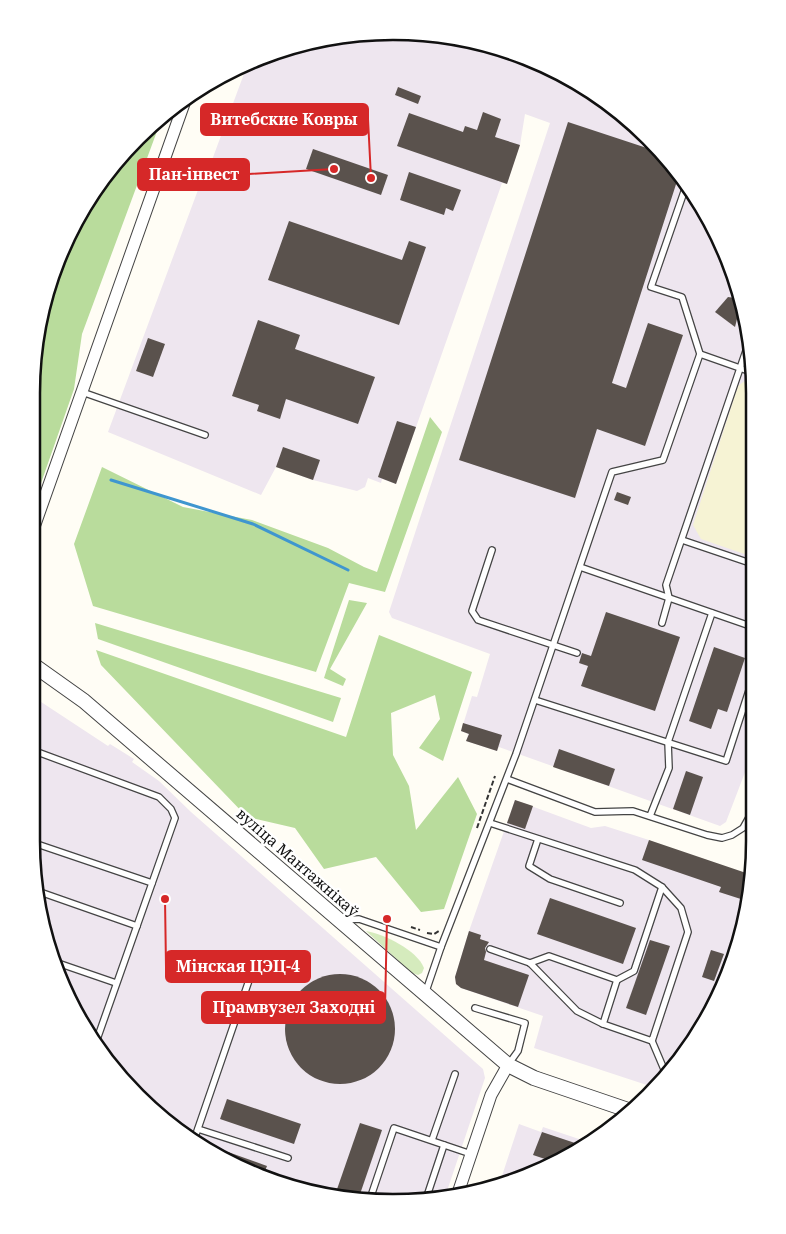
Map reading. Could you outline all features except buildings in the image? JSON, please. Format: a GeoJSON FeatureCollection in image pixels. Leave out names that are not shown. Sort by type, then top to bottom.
{"type":"FeatureCollection","features":[{"type":"Feature","properties":{"kind":"street"},"geometry":{"type":"LineString","coordinates":[[40,510],[182,110]]}},
{"type":"Feature","properties":{"kind":"street","name":"вуліца Мантажнікаў"},"geometry":{"type":"LineString","coordinates":[[40,670],[84,701],[508,1065],[534,1078],[623,1108]]}},
{"type":"Feature","properties":{"kind":"street"},"geometry":{"type":"LineString","coordinates":[[460,1187],[491,1095],[508,1065]]}},
{"type":"Feature","properties":{"kind":"lane"},"geometry":{"type":"LineString","coordinates":[[425,994],[535,700],[612,472],[663,460],[700,354],[682,298],[651,287],[684,193]]}},
{"type":"Feature","properties":{"kind":"lane"},"geometry":{"type":"LineString","coordinates":[[700,354],[745,370]]}},
{"type":"Feature","properties":{"kind":"lane"},"geometry":{"type":"LineString","coordinates":[[662,623],[669,598],[666,585],[744,358]]}},
{"type":"Feature","properties":{"kind":"lane"},"geometry":{"type":"LineString","coordinates":[[82,392],[205,435]]}},
{"type":"Feature","properties":{"kind":"lane"},"geometry":{"type":"LineString","coordinates":[[682,540],[746,562]]}},
{"type":"Feature","properties":{"kind":"lane"},"geometry":{"type":"LineString","coordinates":[[492,550],[472,611],[478,620],[577,653]]}},
{"type":"Feature","properties":{"kind":"lane"},"geometry":{"type":"LineString","coordinates":[[580,567],[746,625]]}},
{"type":"Feature","properties":{"kind":"lane"},"geometry":{"type":"LineString","coordinates":[[650,816],[669,768],[668,742],[712,613]]}},
{"type":"Feature","properties":{"kind":"lane"},"geometry":{"type":"LineString","coordinates":[[535,700],[726,761],[746,700]]}},
{"type":"Feature","properties":{"kind":"lane"},"geometry":{"type":"LineString","coordinates":[[40,753],[159,797],[171,809],[174,818],[98,1035]]}},
{"type":"Feature","properties":{"kind":"lane"},"geometry":{"type":"LineString","coordinates":[[506,779],[595,812],[633,811],[722,838],[732,835],[743,828],[746,823]]}},
{"type":"Feature","properties":{"kind":"lane"},"geometry":{"type":"LineString","coordinates":[[490,823],[635,870],[662,887],[680,908],[688,932],[652,1041],[663,1068]]}},
{"type":"Feature","properties":{"kind":"lane"},"geometry":{"type":"LineString","coordinates":[[538,839],[529,866],[550,879],[620,903]]}},
{"type":"Feature","properties":{"kind":"lane"},"geometry":{"type":"LineString","coordinates":[[40,845],[152,883]]}},
{"type":"Feature","properties":{"kind":"lane"},"geometry":{"type":"LineString","coordinates":[[603,1024],[617,980],[634,971],[662,887]]}},
{"type":"Feature","properties":{"kind":"lane"},"geometry":{"type":"LineString","coordinates":[[44,893],[136,926]]}},
{"type":"Feature","properties":{"kind":"lane"},"geometry":{"type":"LineString","coordinates":[[341,921],[359,919],[441,947]]}},
{"type":"Feature","properties":{"kind":"lane"},"geometry":{"type":"LineString","coordinates":[[490,949],[530,963],[578,1011],[603,1024],[652,1041]]}},
{"type":"Feature","properties":{"kind":"lane"},"geometry":{"type":"LineString","coordinates":[[530,963],[549,956],[617,980]]}},
{"type":"Feature","properties":{"kind":"lane"},"geometry":{"type":"LineString","coordinates":[[196,1134],[256,960],[302,976]]}},
{"type":"Feature","properties":{"kind":"lane"},"geometry":{"type":"LineString","coordinates":[[63,965],[116,983]]}},
{"type":"Feature","properties":{"kind":"lane"},"geometry":{"type":"LineString","coordinates":[[474,1008],[525,1023],[518,1051],[508,1065]]}},
{"type":"Feature","properties":{"kind":"lane"},"geometry":{"type":"LineString","coordinates":[[432,1140],[455,1074]]}},
{"type":"Feature","properties":{"kind":"lane"},"geometry":{"type":"LineString","coordinates":[[372,1193],[394,1128],[471,1154]]}},
{"type":"Feature","properties":{"kind":"lane"},"geometry":{"type":"LineString","coordinates":[[198,1129],[288,1158]]}},
{"type":"Feature","properties":{"kind":"lane"},"geometry":{"type":"LineString","coordinates":[[428,1192],[444,1145]]}},
{"type":"Feature","properties":{"kind":"path"},"geometry":{"type":"LineString","coordinates":[[477,830],[495,776]]}},
{"type":"Feature","properties":{"kind":"path"},"geometry":{"type":"LineString","coordinates":[[340,905],[358,910]]}},
{"type":"Feature","properties":{"kind":"path"},"geometry":{"type":"LineString","coordinates":[[408,926],[432,934],[442,927]]}},
{"type":"Feature","properties":{"kind":"shaded area"},"geometry":{"type":"Polygon","coordinates":[[[393,40],[439,43],[484,52],[549,76],[570,87],[608,113],[643,143],[673,178],[699,217],[719,258],[734,302],[743,347],[745,370],[746,770],[726,822],[720,826],[499,747],[497,751],[466,741],[468,734],[461,731],[472,696],[477,697],[490,654],[392,618],[389,612],[550,123],[525,114],[520,145],[507,184],[502,183],[396,484],[382,479],[381,483],[368,478],[365,487],[357,491],[313,480],[276,467],[261,495],[108,432],[208,163],[212,160],[244,73],[280,59],[324,47],[347,43],[393,40]]]}},
{"type":"Feature","properties":{"kind":"shaded area"},"geometry":{"type":"Polygon","coordinates":[[[745,380],[746,555],[701,539],[693,525],[738,386],[745,380]]]}},
{"type":"Feature","properties":{"kind":"shaded area"},"geometry":{"type":"Polygon","coordinates":[[[40,701],[108,746],[110,744],[134,759],[132,762],[159,781],[191,812],[483,1069],[485,1078],[448,1190],[416,1193],[393,1194],[347,1191],[302,1182],[280,1175],[237,1158],[216,1147],[197,1135],[160,1106],[143,1091],[113,1056],[87,1018],[67,976],[52,932],[43,887],[41,864],[40,701]]]}},
{"type":"Feature","properties":{"kind":"shaded area"},"geometry":{"type":"Polygon","coordinates":[[[515,800],[591,828],[605,826],[649,840],[743,883],[734,932],[710,997],[687,1037],[648,1085],[534,1048],[543,1016],[461,988],[456,984],[455,977],[469,931],[515,800]]]}},
{"type":"Feature","properties":{"kind":"shaded area"},"geometry":{"type":"Polygon","coordinates":[[[519,1124],[541,1132],[543,1127],[581,1140],[549,1158],[502,1176],[519,1124]]]}},
{"type":"Feature","properties":{"kind":"green space"},"geometry":{"type":"Polygon","coordinates":[[[157,130],[82,334],[74,389],[40,486],[40,393],[43,347],[52,302],[59,280],[76,237],[99,197],[128,160],[157,130]]]}},
{"type":"Feature","properties":{"kind":"green space"},"geometry":{"type":"Polygon","coordinates":[[[430,417],[442,432],[385,592],[349,583],[316,672],[93,606],[74,544],[102,467],[183,507],[252,520],[328,548],[377,572],[430,417]]]}},
{"type":"Feature","properties":{"kind":"green space"},"geometry":{"type":"Polygon","coordinates":[[[349,600],[367,603],[330,669],[346,679],[343,686],[324,678],[349,600]]]}},
{"type":"Feature","properties":{"kind":"green space"},"geometry":{"type":"Polygon","coordinates":[[[95,623],[341,698],[333,722],[98,639],[95,623]]]}},
{"type":"Feature","properties":{"kind":"green space"},"geometry":{"type":"Polygon","coordinates":[[[379,635],[472,672],[443,761],[419,748],[440,719],[435,695],[391,713],[393,755],[409,786],[416,830],[458,777],[477,814],[444,909],[421,912],[376,857],[324,869],[295,828],[247,817],[101,665],[96,650],[346,737],[379,635]]]}},
{"type":"Feature","properties":{"kind":"green space"},"geometry":{"type":"Polygon","coordinates":[[[366,931],[390,939],[415,955],[424,968],[422,973],[418,975],[412,973],[366,931]]]}},
{"type":"Feature","properties":{"kind":"waterway"},"geometry":{"type":"LineString","coordinates":[[111,480],[253,524],[348,570]]}},
{"type":"Feature","properties":{"kind":"place","name":"Пан-інвест"},"geometry":{"type":"Point","coordinates":[334,169]}},
{"type":"Feature","properties":{"kind":"place","name":"Витебские Ковры"},"geometry":{"type":"Point","coordinates":[371,178]}},
{"type":"Feature","properties":{"kind":"place","name":"Мінская ЦЭЦ-4"},"geometry":{"type":"Point","coordinates":[165,899]}},
{"type":"Feature","properties":{"kind":"place","name":"Прамвузел Заходні"},"geometry":{"type":"Point","coordinates":[387,919]}}]}
